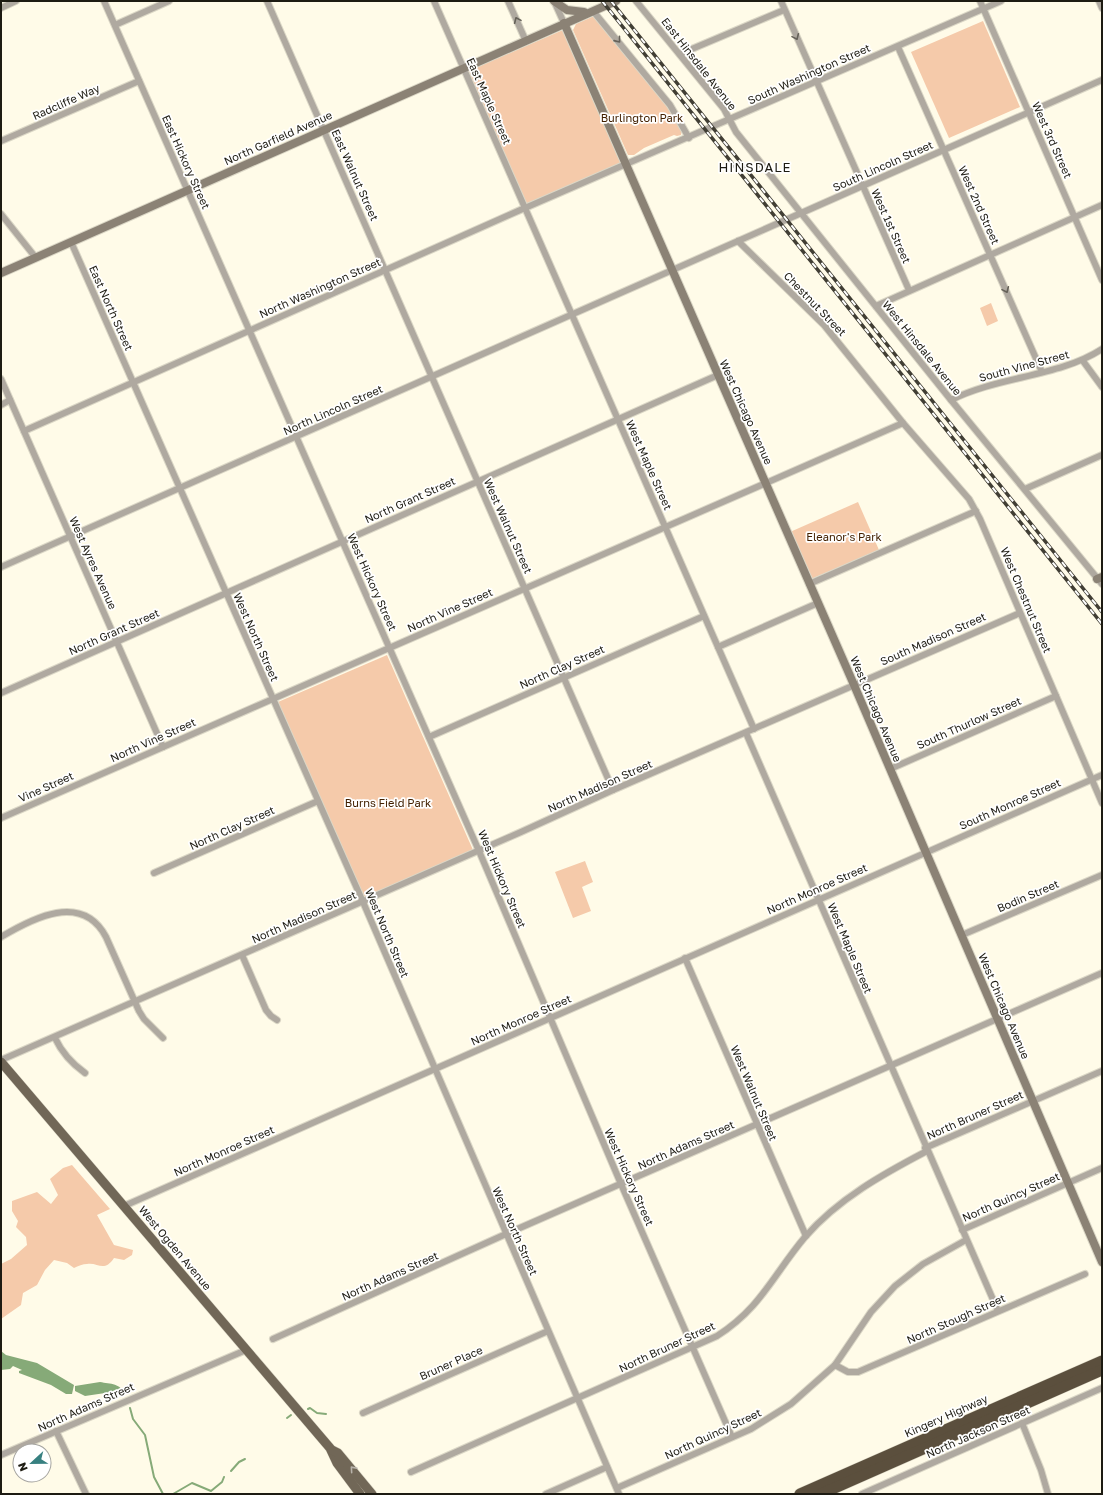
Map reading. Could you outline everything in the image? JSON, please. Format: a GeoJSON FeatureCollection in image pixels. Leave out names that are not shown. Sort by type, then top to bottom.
{"type":"FeatureCollection","features":[{"type":"Feature","properties":{"kind":"highway","name":"Kingery Highway"},"geometry":{"type":"LineString","coordinates":[[800,1494],[1102,1361]]}},
{"type":"Feature","properties":{"kind":"highway","name":"Kingery Highway"},"geometry":{"type":"LineString","coordinates":[[821,1494],[1102,1370]]}},
{"type":"Feature","properties":{"kind":"main road"},"geometry":{"type":"LineString","coordinates":[[554,1],[563,9],[570,12],[593,11]]}},
{"type":"Feature","properties":{"kind":"main road","name":"North Garfield Avenue"},"geometry":{"type":"LineString","coordinates":[[1,273],[616,1]]}},
{"type":"Feature","properties":{"kind":"main road","name":"West Chicago Avenue"},"geometry":{"type":"LineString","coordinates":[[564,23],[854,685],[1102,1262]]}},
{"type":"Feature","properties":{"kind":"main road","name":"West Ogden Avenue"},"geometry":{"type":"LineString","coordinates":[[1,1061],[330,1448],[337,1463],[360,1494]]}},
{"type":"Feature","properties":{"kind":"main road","name":"West Ogden Avenue"},"geometry":{"type":"LineString","coordinates":[[330,1448],[338,1453],[372,1494]]}},
{"type":"Feature","properties":{"kind":"street"},"geometry":{"type":"LineString","coordinates":[[1,8],[16,1]]}},
{"type":"Feature","properties":{"kind":"street","name":"East Hickory Street"},"geometry":{"type":"LineString","coordinates":[[104,1],[250,331]]}},
{"type":"Feature","properties":{"kind":"street"},"geometry":{"type":"LineString","coordinates":[[115,25],[169,1]]}},
{"type":"Feature","properties":{"kind":"street","name":"East Walnut Street"},"geometry":{"type":"LineString","coordinates":[[267,1],[385,270]]}},
{"type":"Feature","properties":{"kind":"street","name":"East Maple Street"},"geometry":{"type":"LineString","coordinates":[[434,1],[525,208]]}},
{"type":"Feature","properties":{"kind":"street"},"geometry":{"type":"LineString","coordinates":[[508,1],[525,40]]}},
{"type":"Feature","properties":{"kind":"street"},"geometry":{"type":"LineString","coordinates":[[554,1],[564,23]]}},
{"type":"Feature","properties":{"kind":"street","name":"East Hinsdale Avenue"},"geometry":{"type":"LineString","coordinates":[[636,1],[724,109],[730,120]]}},
{"type":"Feature","properties":{"kind":"street","name":"West 1st Street"},"geometry":{"type":"LineString","coordinates":[[780,1],[909,290]]}},
{"type":"Feature","properties":{"kind":"street","name":"West 3rd Street"},"geometry":{"type":"LineString","coordinates":[[980,1],[1102,280]]}},
{"type":"Feature","properties":{"kind":"street","name":"South Washington Street"},"geometry":{"type":"LineString","coordinates":[[626,166],[1001,1]]}},
{"type":"Feature","properties":{"kind":"street"},"geometry":{"type":"LineString","coordinates":[[1099,1],[1102,8]]}},
{"type":"Feature","properties":{"kind":"street"},"geometry":{"type":"LineString","coordinates":[[680,54],[784,10]]}},
{"type":"Feature","properties":{"kind":"street"},"geometry":{"type":"LineString","coordinates":[[593,11],[670,105],[689,138]]}},
{"type":"Feature","properties":{"kind":"street","name":"West 2nd Street"},"geometry":{"type":"LineString","coordinates":[[898,46],[1042,372]]}},
{"type":"Feature","properties":{"kind":"street","name":"South Lincoln Street"},"geometry":{"type":"LineString","coordinates":[[672,271],[1102,80]]}},
{"type":"Feature","properties":{"kind":"street","name":"Radcliffe Way"},"geometry":{"type":"LineString","coordinates":[[1,141],[139,81]]}},
{"type":"Feature","properties":{"kind":"street","name":"West Hinsdale Avenue"},"geometry":{"type":"LineString","coordinates":[[730,120],[736,132],[951,400],[1100,580]]}},
{"type":"Feature","properties":{"kind":"street","name":"North Washington Street"},"geometry":{"type":"LineString","coordinates":[[24,431],[525,208],[626,166]]}},
{"type":"Feature","properties":{"kind":"street"},"geometry":{"type":"LineString","coordinates":[[876,306],[1102,205]]}},
{"type":"Feature","properties":{"kind":"street","name":"West Maple Street"},"geometry":{"type":"LineString","coordinates":[[525,208],[754,729]]}},
{"type":"Feature","properties":{"kind":"street"},"geometry":{"type":"LineString","coordinates":[[1,214],[36,258]]}},
{"type":"Feature","properties":{"kind":"street","name":"Chestnut Street"},"geometry":{"type":"LineString","coordinates":[[738,241],[824,325],[903,423]]}},
{"type":"Feature","properties":{"kind":"street","name":"East North Street"},"geometry":{"type":"LineString","coordinates":[[71,242],[133,382]]}},
{"type":"Feature","properties":{"kind":"street","name":"West Walnut Street"},"geometry":{"type":"LineString","coordinates":[[385,270],[613,790]]}},
{"type":"Feature","properties":{"kind":"street","name":"North Lincoln Street"},"geometry":{"type":"LineString","coordinates":[[1,567],[672,271]]}},
{"type":"Feature","properties":{"kind":"street","name":"West Hickory Street"},"geometry":{"type":"LineString","coordinates":[[250,331],[479,851],[621,1184],[732,1437]]}},
{"type":"Feature","properties":{"kind":"street","name":"South Vine Street"},"geometry":{"type":"LineString","coordinates":[[951,400],[993,384],[1083,360],[1102,349]]}},
{"type":"Feature","properties":{"kind":"street"},"geometry":{"type":"LineString","coordinates":[[1083,360],[1102,387]]}},
{"type":"Feature","properties":{"kind":"street","name":"North Grant Street"},"geometry":{"type":"LineString","coordinates":[[1,693],[718,375]]}},
{"type":"Feature","properties":{"kind":"street","name":"West Ayres Avenue"},"geometry":{"type":"LineString","coordinates":[[1,379],[163,747]]}},
{"type":"Feature","properties":{"kind":"street","name":"West North Street"},"geometry":{"type":"LineString","coordinates":[[133,382],[363,902],[618,1491]]}},
{"type":"Feature","properties":{"kind":"street"},"geometry":{"type":"LineString","coordinates":[[1,405],[10,400]]}},
{"type":"Feature","properties":{"kind":"street"},"geometry":{"type":"LineString","coordinates":[[765,483],[903,423]]}},
{"type":"Feature","properties":{"kind":"street","name":"West Chestnut Street"},"geometry":{"type":"LineString","coordinates":[[903,423],[969,498],[976,511],[1102,803]]}},
{"type":"Feature","properties":{"kind":"street"},"geometry":{"type":"LineString","coordinates":[[1025,489],[1102,455]]}},
{"type":"Feature","properties":{"kind":"street","name":"North Vine Street"},"geometry":{"type":"LineString","coordinates":[[99,775],[765,483]]}},
{"type":"Feature","properties":{"kind":"street"},"geometry":{"type":"LineString","coordinates":[[809,584],[976,511]]}},
{"type":"Feature","properties":{"kind":"street"},"geometry":{"type":"LineString","coordinates":[[718,647],[818,603]]}},
{"type":"Feature","properties":{"kind":"street","name":"South Madison Street"},"geometry":{"type":"LineString","coordinates":[[854,685],[1020,613]]}},
{"type":"Feature","properties":{"kind":"street","name":"North Clay Street"},"geometry":{"type":"LineString","coordinates":[[429,737],[704,616]]}},
{"type":"Feature","properties":{"kind":"street"},"geometry":{"type":"LineString","coordinates":[[754,729],[854,685]]}},
{"type":"Feature","properties":{"kind":"street","name":"South Thurlow Street"},"geometry":{"type":"LineString","coordinates":[[890,769],[1056,696]]}},
{"type":"Feature","properties":{"kind":"street","name":"North Madison Street"},"geometry":{"type":"LineString","coordinates":[[1,1061],[754,729]]}},
{"type":"Feature","properties":{"kind":"street","name":"West Maple Street"},"geometry":{"type":"LineString","coordinates":[[746,733],[926,1150],[998,1312]]}},
{"type":"Feature","properties":{"kind":"street","name":"Vine Street"},"geometry":{"type":"LineString","coordinates":[[1,818],[99,775]]}},
{"type":"Feature","properties":{"kind":"street","name":"South Monroe Street"},"geometry":{"type":"LineString","coordinates":[[926,852],[1102,775]]}},
{"type":"Feature","properties":{"kind":"street","name":"North Clay Street"},"geometry":{"type":"LineString","coordinates":[[154,873],[318,801]]}},
{"type":"Feature","properties":{"kind":"street","name":"North Monroe Street"},"geometry":{"type":"LineString","coordinates":[[124,1206],[926,852]]}},
{"type":"Feature","properties":{"kind":"street","name":"Bodin Street"},"geometry":{"type":"LineString","coordinates":[[962,936],[1102,875]]}},
{"type":"Feature","properties":{"kind":"street"},"geometry":{"type":"LineString","coordinates":[[1,937],[19,927],[55,912],[74,912],[86,916],[95,922],[103,931],[135,1003],[144,1019],[163,1038]]}},
{"type":"Feature","properties":{"kind":"street"},"geometry":{"type":"LineString","coordinates":[[242,955],[266,1010],[277,1020]]}},
{"type":"Feature","properties":{"kind":"street","name":"West Walnut Street"},"geometry":{"type":"LineString","coordinates":[[685,958],[806,1236]]}},
{"type":"Feature","properties":{"kind":"street","name":"North Adams Street"},"geometry":{"type":"LineString","coordinates":[[273,1339],[506,1234],[1102,973]]}},
{"type":"Feature","properties":{"kind":"street"},"geometry":{"type":"LineString","coordinates":[[55,1038],[64,1055],[85,1073]]}},
{"type":"Feature","properties":{"kind":"street","name":"North Bruner Street"},"geometry":{"type":"LineString","coordinates":[[411,1472],[693,1348],[728,1329],[751,1310],[806,1236],[842,1203],[866,1185],[891,1169],[926,1150],[1102,1071]]}},
{"type":"Feature","properties":{"kind":"street","name":"North Quincy Street"},"geometry":{"type":"LineString","coordinates":[[962,1230],[1102,1168]]}},
{"type":"Feature","properties":{"kind":"street","name":"North Quincy Street"},"geometry":{"type":"LineString","coordinates":[[618,1491],[769,1419],[791,1404],[835,1365],[871,1312],[895,1286],[923,1264],[966,1240]]}},
{"type":"Feature","properties":{"kind":"street","name":"North Stough Street"},"geometry":{"type":"LineString","coordinates":[[835,1365],[848,1372],[858,1372],[1085,1274]]}},
{"type":"Feature","properties":{"kind":"street","name":"Bruner Place"},"geometry":{"type":"LineString","coordinates":[[363,1413],[548,1331]]}},
{"type":"Feature","properties":{"kind":"street","name":"North Adams Street"},"geometry":{"type":"LineString","coordinates":[[1,1455],[246,1350]]}},
{"type":"Feature","properties":{"kind":"street","name":"North Jackson Street"},"geometry":{"type":"LineString","coordinates":[[862,1494],[1102,1388]]}},
{"type":"Feature","properties":{"kind":"street"},"geometry":{"type":"LineString","coordinates":[[1022,1423],[1042,1470],[1048,1494]]}},
{"type":"Feature","properties":{"kind":"street"},"geometry":{"type":"LineString","coordinates":[[56,1431],[86,1494]]}},
{"type":"Feature","properties":{"kind":"street"},"geometry":{"type":"LineString","coordinates":[[546,1494],[608,1467]]}},
{"type":"Feature","properties":{"kind":"green space","name":"Burlington Park"},"geometry":{"type":"Polygon","coordinates":[[[594,16],[665,102],[682,130],[681,135],[674,135],[644,148],[634,155],[628,155],[573,30],[576,24],[594,16]]]}},
{"type":"Feature","properties":{"kind":"green space"},"geometry":{"type":"Polygon","coordinates":[[[983,21],[1020,107],[949,138],[911,52],[983,21]]]}},
{"type":"Feature","properties":{"kind":"green space"},"geometry":{"type":"Polygon","coordinates":[[[563,30],[621,164],[526,205],[468,71],[563,30]]]}},
{"type":"Feature","properties":{"kind":"green space"},"geometry":{"type":"Polygon","coordinates":[[[991,303],[998,321],[987,326],[980,308],[991,303]]]}},
{"type":"Feature","properties":{"kind":"green space","name":"Eleanor's Park"},"geometry":{"type":"Polygon","coordinates":[[[858,502],[879,550],[811,579],[790,532],[858,502]]]}},
{"type":"Feature","properties":{"kind":"green space","name":"Burns Field Park"},"geometry":{"type":"Polygon","coordinates":[[[387,655],[473,850],[364,898],[278,702],[387,655]]]}},
{"type":"Feature","properties":{"kind":"green space"},"geometry":{"type":"Polygon","coordinates":[[[585,861],[593,882],[582,887],[591,911],[573,918],[555,872],[585,861]]]}},
{"type":"Feature","properties":{"kind":"green space"},"geometry":{"type":"Polygon","coordinates":[[[72,1165],[110,1209],[97,1215],[114,1245],[133,1250],[132,1255],[124,1260],[114,1258],[104,1266],[85,1264],[74,1268],[67,1263],[54,1260],[45,1270],[37,1285],[23,1293],[21,1305],[1,1319],[1,1264],[11,1259],[27,1245],[26,1237],[16,1227],[18,1221],[12,1211],[12,1201],[37,1192],[51,1204],[58,1195],[50,1179],[63,1168],[72,1165]]]}},
{"type":"Feature","properties":{"kind":"shaded area"},"geometry":{"type":"Polygon","coordinates":[[[1,1351],[6,1355],[37,1363],[74,1385],[72,1394],[66,1394],[51,1385],[19,1373],[19,1371],[22,1370],[13,1366],[10,1369],[1,1370],[1,1351]]]}},
{"type":"Feature","properties":{"kind":"shaded area"},"geometry":{"type":"Polygon","coordinates":[[[100,1382],[118,1386],[123,1391],[124,1395],[122,1396],[112,1392],[85,1396],[75,1391],[75,1386],[100,1382]]]}},
{"type":"Feature","properties":{"kind":"waterway"},"geometry":{"type":"LineString","coordinates":[[130,1408],[133,1419],[145,1435],[154,1477],[163,1494]]}},
{"type":"Feature","properties":{"kind":"waterway"},"geometry":{"type":"LineString","coordinates":[[308,1409],[310,1408],[317,1413],[326,1414]]}},
{"type":"Feature","properties":{"kind":"waterway"},"geometry":{"type":"LineString","coordinates":[[287,1418],[291,1415]]}},
{"type":"Feature","properties":{"kind":"waterway"},"geometry":{"type":"LineString","coordinates":[[231,1471],[239,1462],[245,1459]]}},
{"type":"Feature","properties":{"kind":"waterway"},"geometry":{"type":"LineString","coordinates":[[173,1494],[192,1483],[211,1491],[222,1482],[224,1477]]}},
{"type":"Feature","properties":{"kind":"railway"},"geometry":{"type":"LineString","coordinates":[[602,1],[1102,624]]}},
{"type":"Feature","properties":{"kind":"railway"},"geometry":{"type":"LineString","coordinates":[[611,1],[1102,612]]}},
{"type":"Feature","properties":{"kind":"district","name":"HINSDALE"},"geometry":{"type":"Point","coordinates":[755,167]}}]}
